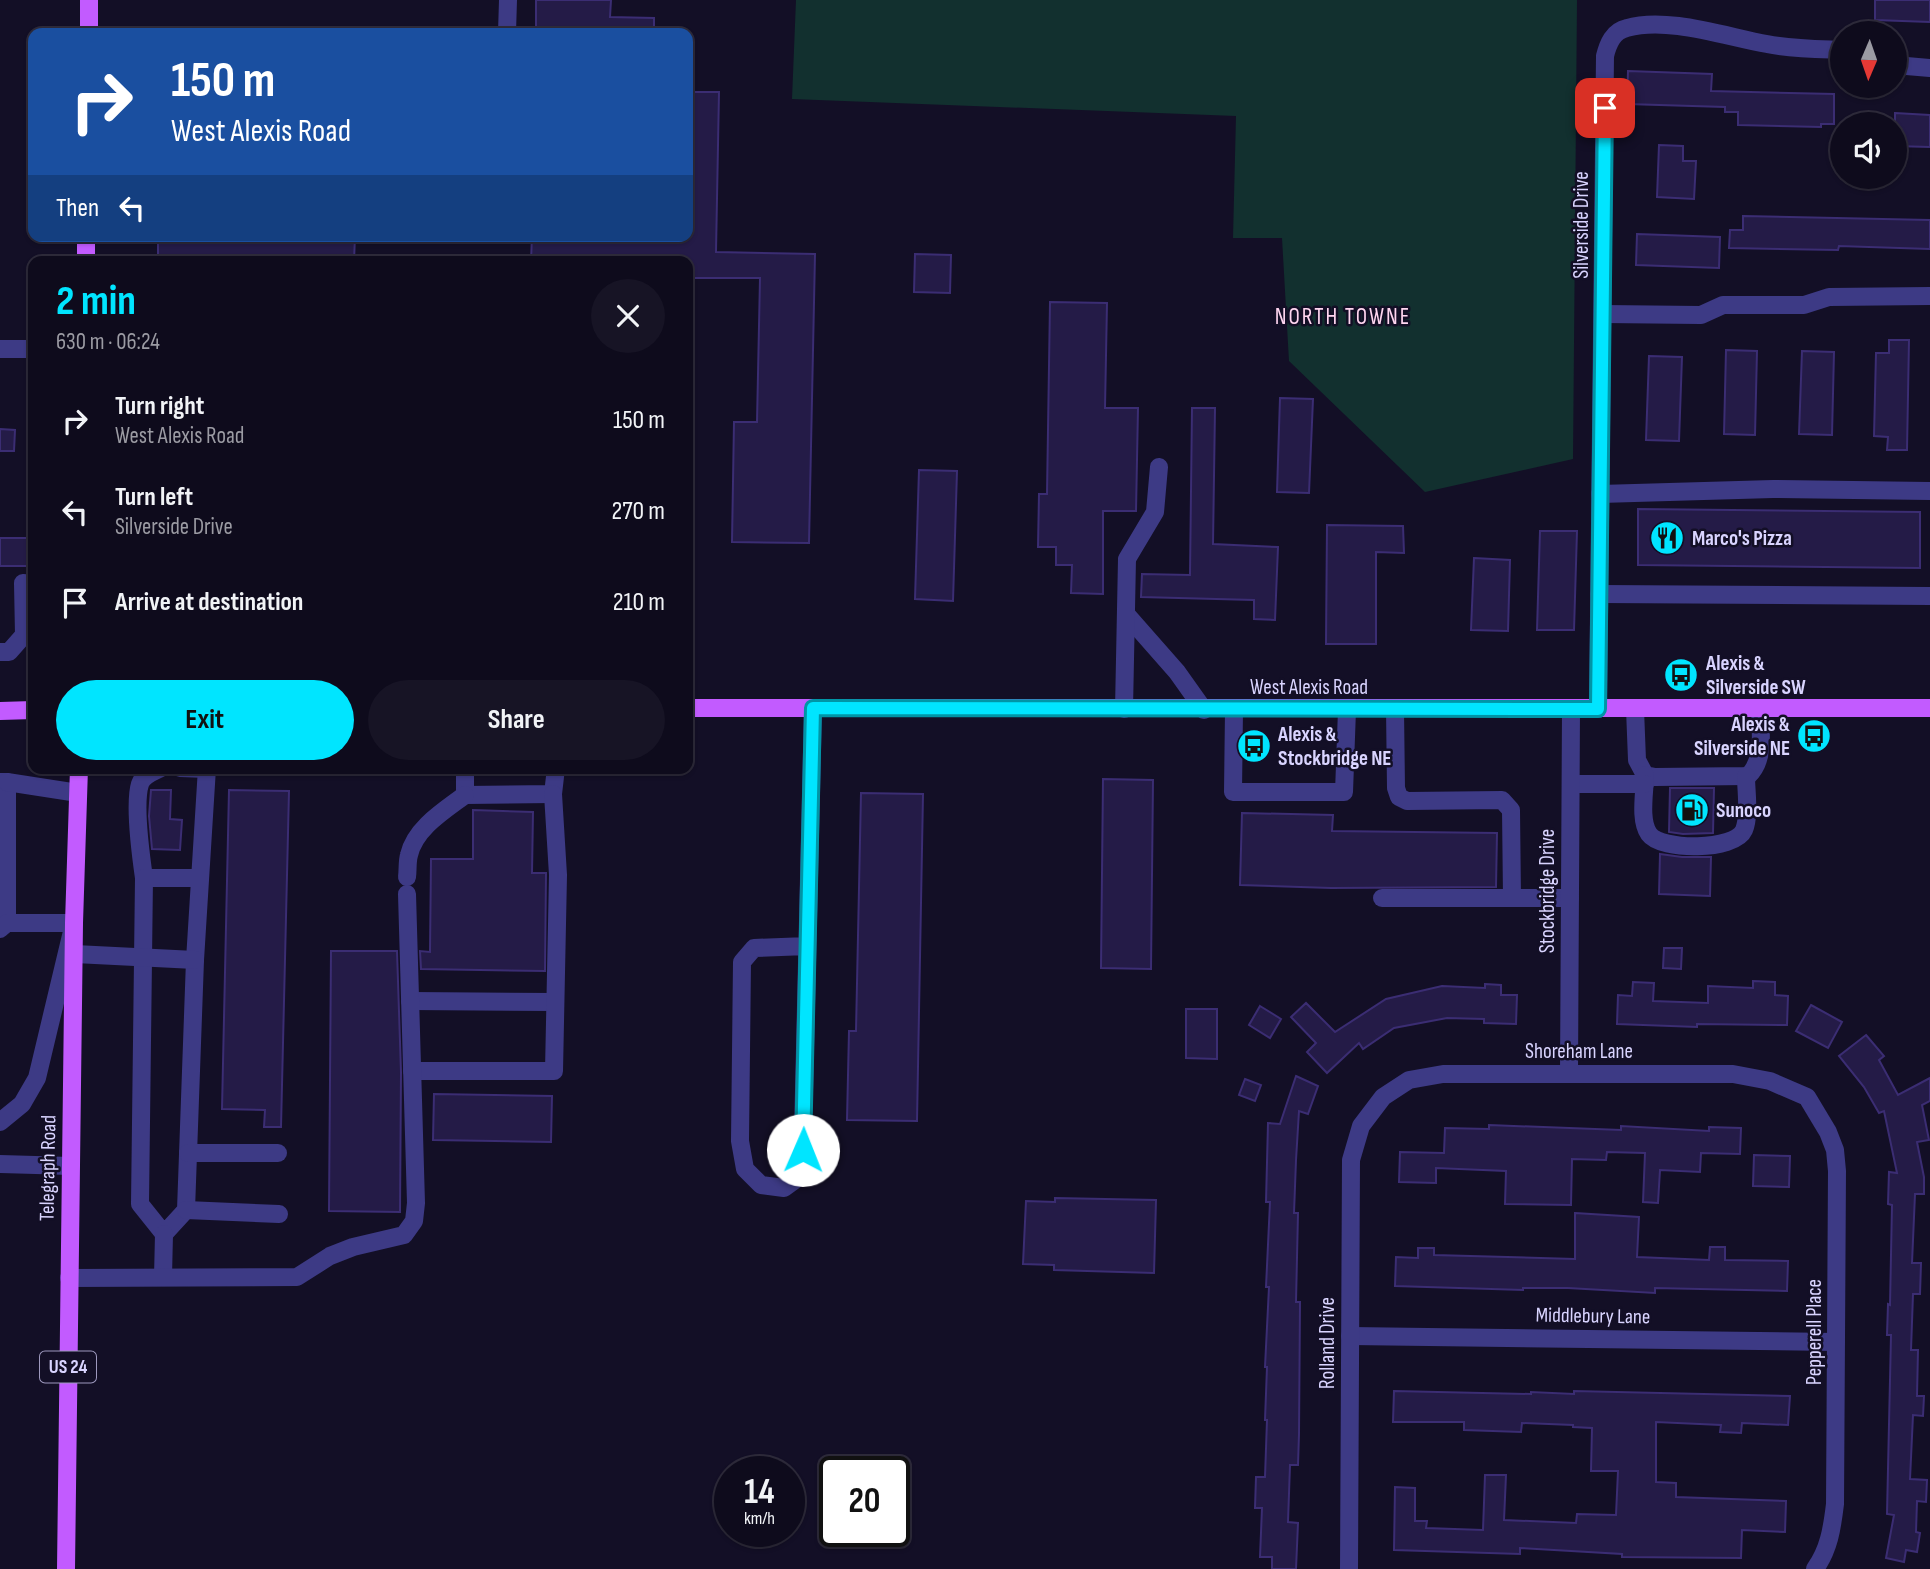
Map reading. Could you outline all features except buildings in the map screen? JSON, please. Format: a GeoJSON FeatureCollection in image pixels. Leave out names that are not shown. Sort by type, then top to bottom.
{"type":"FeatureCollection","features":[{"type":"Feature","properties":{"kind":"main road"},"geometry":{"type":"LineString","coordinates":[[89,0],[89,28]]}},
{"type":"Feature","properties":{"kind":"main road","name":"West Alexis Road"},"geometry":{"type":"LineString","coordinates":[[693,708],[1930,708]]}},
{"type":"Feature","properties":{"kind":"main road"},"geometry":{"type":"LineString","coordinates":[[0,711],[28,710]]}},
{"type":"Feature","properties":{"kind":"main road","name":"Telegraph Road"},"geometry":{"type":"LineString","coordinates":[[66,1569],[74,923],[79,774]]}},
{"type":"Feature","properties":{"kind":"street"},"geometry":{"type":"LineString","coordinates":[[507,28],[508,0]]}},
{"type":"Feature","properties":{"kind":"street","name":"Silverside Drive"},"geometry":{"type":"LineString","coordinates":[[1598,709],[1605,56],[1609,40],[1624,28],[1646,25],[1697,29],[1786,47],[1830,49]]}},
{"type":"Feature","properties":{"kind":"street"},"geometry":{"type":"LineString","coordinates":[[1908,66],[1930,68]]}},
{"type":"Feature","properties":{"kind":"street"},"geometry":{"type":"LineString","coordinates":[[1603,314],[1701,315],[1723,305],[1804,305],[1829,298],[1930,296]]}},
{"type":"Feature","properties":{"kind":"street"},"geometry":{"type":"LineString","coordinates":[[0,349],[28,349]]}},
{"type":"Feature","properties":{"kind":"street"},"geometry":{"type":"LineString","coordinates":[[1124,709],[1127,559],[1155,512],[1159,467]]}},
{"type":"Feature","properties":{"kind":"street"},"geometry":{"type":"LineString","coordinates":[[1600,494],[1773,489],[1930,491]]}},
{"type":"Feature","properties":{"kind":"street"},"geometry":{"type":"LineString","coordinates":[[0,652],[9,652],[24,635],[23,583],[28,584]]}},
{"type":"Feature","properties":{"kind":"street"},"geometry":{"type":"LineString","coordinates":[[1599,594],[1930,596]]}},
{"type":"Feature","properties":{"kind":"street"},"geometry":{"type":"LineString","coordinates":[[1126,614],[1177,672],[1204,710]]}},
{"type":"Feature","properties":{"kind":"street"},"geometry":{"type":"LineString","coordinates":[[807,946],[754,948],[742,962],[740,1141],[745,1169],[761,1185],[783,1188],[802,1175],[813,708]]}},
{"type":"Feature","properties":{"kind":"street"},"geometry":{"type":"LineString","coordinates":[[1571,784],[1655,778],[1746,776],[1756,768],[1760,759],[1760,708]]}},
{"type":"Feature","properties":{"kind":"street"},"geometry":{"type":"LineString","coordinates":[[1395,709],[1396,788],[1399,797],[1407,801],[1502,800],[1508,804],[1511,810],[1512,898]]}},
{"type":"Feature","properties":{"kind":"street"},"geometry":{"type":"LineString","coordinates":[[1635,709],[1637,760],[1645,779],[1645,820],[1647,832],[1655,841],[1669,845],[1721,845],[1735,840],[1744,832],[1746,776]]}},
{"type":"Feature","properties":{"kind":"street"},"geometry":{"type":"LineString","coordinates":[[1234,710],[1233,792],[1344,792],[1347,710]]}},
{"type":"Feature","properties":{"kind":"street","name":"Stockbridge Drive"},"geometry":{"type":"LineString","coordinates":[[1569,1073],[1572,710]]}},
{"type":"Feature","properties":{"kind":"street"},"geometry":{"type":"LineString","coordinates":[[148,774],[140,784],[139,845],[144,878],[140,1205],[164,1234],[163,1277]]}},
{"type":"Feature","properties":{"kind":"street"},"geometry":{"type":"LineString","coordinates":[[164,1234],[186,1210],[195,960],[207,774]]}},
{"type":"Feature","properties":{"kind":"street"},"geometry":{"type":"LineString","coordinates":[[465,795],[466,774]]}},
{"type":"Feature","properties":{"kind":"street"},"geometry":{"type":"LineString","coordinates":[[412,1071],[554,1071],[558,875],[553,794],[555,774]]}},
{"type":"Feature","properties":{"kind":"street"},"geometry":{"type":"LineString","coordinates":[[0,1122],[22,1104],[37,1078],[74,923],[3,926],[4,782],[78,793]]}},
{"type":"Feature","properties":{"kind":"street"},"geometry":{"type":"LineString","coordinates":[[69,1278],[297,1277],[330,1256],[353,1247],[404,1235],[414,1222],[416,1203],[407,886],[409,854],[426,827],[465,795],[553,794]]}},
{"type":"Feature","properties":{"kind":"street"},"geometry":{"type":"LineString","coordinates":[[144,878],[200,878]]}},
{"type":"Feature","properties":{"kind":"street"},"geometry":{"type":"LineString","coordinates":[[1382,898],[1570,898]]}},
{"type":"Feature","properties":{"kind":"street"},"geometry":{"type":"LineString","coordinates":[[75,954],[195,960]]}},
{"type":"Feature","properties":{"kind":"street"},"geometry":{"type":"LineString","coordinates":[[410,1001],[555,1002]]}},
{"type":"Feature","properties":{"kind":"street","name":"Shoreham Lane"},"geometry":{"type":"LineString","coordinates":[[1365,1121],[1382,1097],[1409,1080],[1443,1074],[1733,1074],[1770,1081],[1807,1097]]}},
{"type":"Feature","properties":{"kind":"street","name":"Pepperell Place"},"geometry":{"type":"LineString","coordinates":[[1807,1097],[1828,1132],[1835,1150],[1837,1171],[1835,1504],[1832,1534],[1824,1556],[1815,1569]]}},
{"type":"Feature","properties":{"kind":"street","name":"Rolland Drive"},"geometry":{"type":"LineString","coordinates":[[1349,1569],[1351,1160],[1365,1121]]}},
{"type":"Feature","properties":{"kind":"street"},"geometry":{"type":"LineString","coordinates":[[188,1153],[278,1153]]}},
{"type":"Feature","properties":{"kind":"street"},"geometry":{"type":"LineString","coordinates":[[0,1164],[71,1166]]}},
{"type":"Feature","properties":{"kind":"street"},"geometry":{"type":"LineString","coordinates":[[186,1210],[279,1214]]}},
{"type":"Feature","properties":{"kind":"street","name":"Middlebury Lane"},"geometry":{"type":"LineString","coordinates":[[1350,1336],[1836,1342]]}},
{"type":"Feature","properties":{"kind":"green space"},"geometry":{"type":"Polygon","coordinates":[[[796,0],[1577,0],[1573,459],[1425,492],[1289,361],[1282,238],[1233,238],[1236,116],[792,99],[796,0]]]}},
{"type":"Feature","properties":{"kind":"place","name":"Marco's Pizza"},"geometry":{"type":"Point","coordinates":[1667,538]}},
{"type":"Feature","properties":{"kind":"place","name":"Alexis & Silverside SW"},"geometry":{"type":"Point","coordinates":[1681,675]}},
{"type":"Feature","properties":{"kind":"place","name":"Alexis & Silverside NE"},"geometry":{"type":"Point","coordinates":[1814,736]}},
{"type":"Feature","properties":{"kind":"place","name":"Alexis & Stockbridge NE"},"geometry":{"type":"Point","coordinates":[1254,746]}},
{"type":"Feature","properties":{"kind":"place","name":"Sunoco"},"geometry":{"type":"Point","coordinates":[1692,810]}},
{"type":"Feature","properties":{"kind":"district","name":"NORTH TOWNE"},"geometry":{"type":"Point","coordinates":[1343,317]}},
{"type":"Feature","properties":{"kind":"route"},"geometry":{"type":"LineString","coordinates":[[803,1150],[813,708],[1598,709],[1605,108]]}}]}
